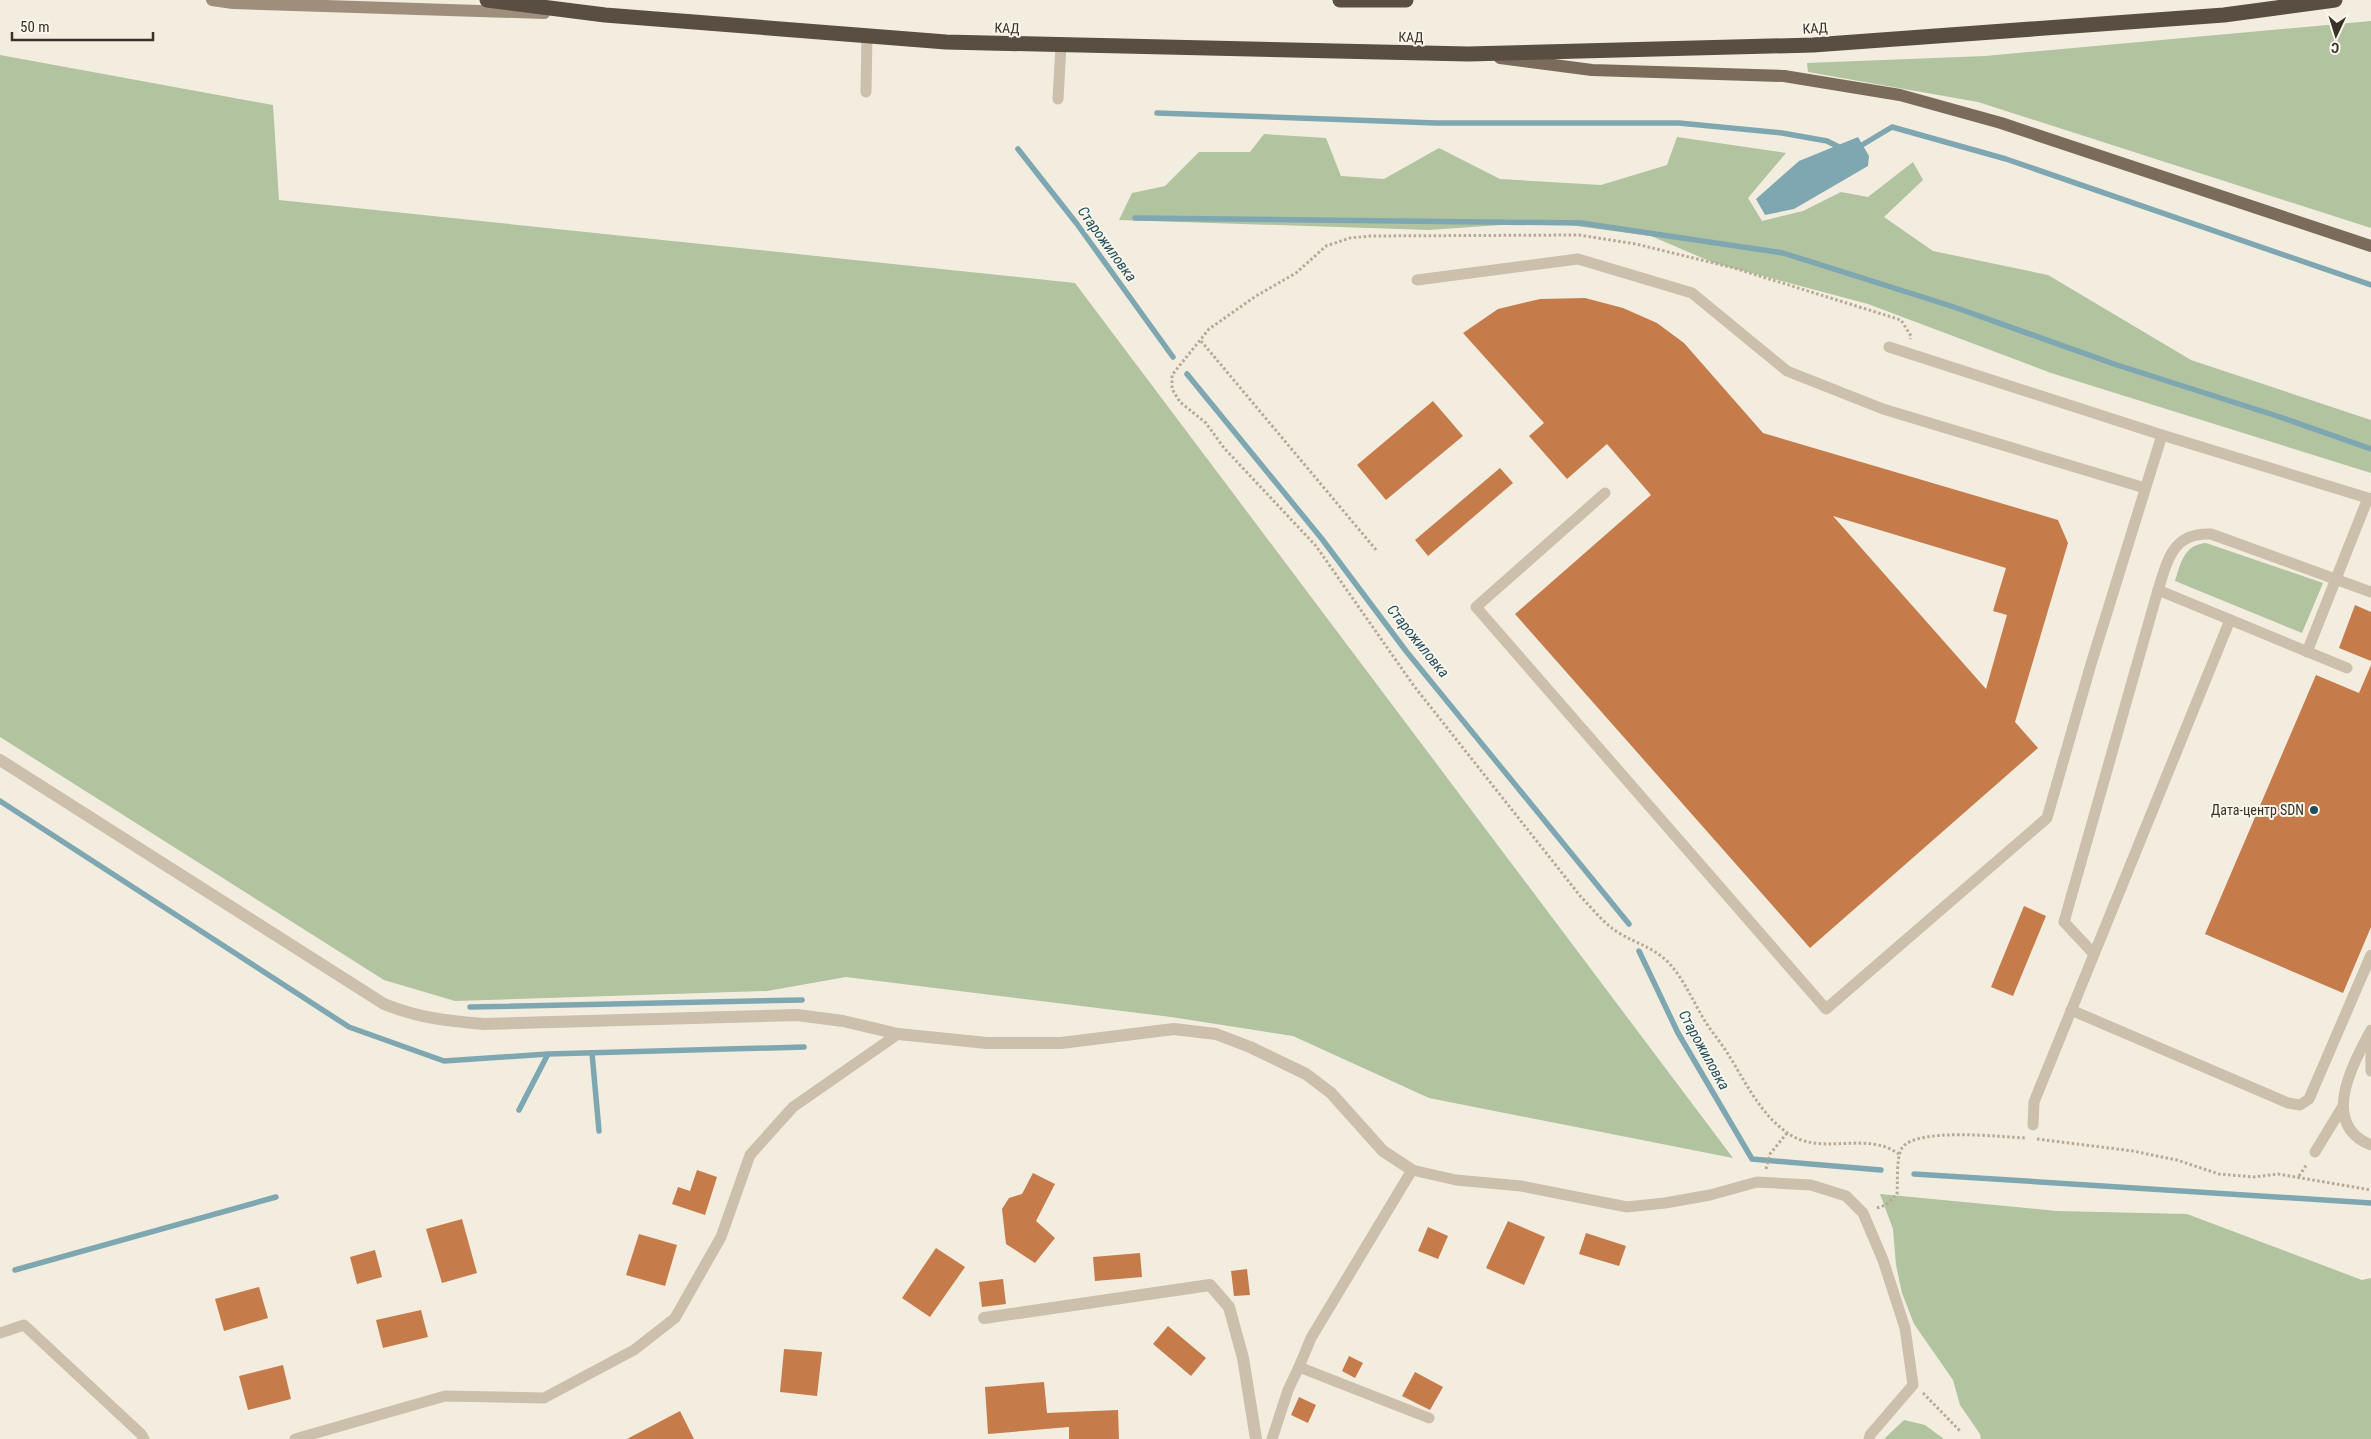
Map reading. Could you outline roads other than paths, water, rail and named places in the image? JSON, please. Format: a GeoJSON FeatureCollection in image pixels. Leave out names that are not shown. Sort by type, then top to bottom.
{"type":"FeatureCollection","features":[{"type":"Feature","properties":{"kind":"highway","name":"КАД"},"geometry":{"type":"LineString","coordinates":[[487,0],[605,15],[867,36],[1061,46],[1468,54],[1813,45],[2224,15],[2335,0]]}},
{"type":"Feature","properties":{"kind":"highway"},"geometry":{"type":"LineString","coordinates":[[1340,0],[1406,0]]}},
{"type":"Feature","properties":{"kind":"main road"},"geometry":{"type":"LineString","coordinates":[[1468,54],[1592,70],[1784,76],[1900,95],[2001,123],[2371,246]]}},
{"type":"Feature","properties":{"kind":"street"},"geometry":{"type":"LineString","coordinates":[[212,0],[233,3],[605,15]]}},
{"type":"Feature","properties":{"kind":"street"},"geometry":{"type":"LineString","coordinates":[[0,760],[384,1004],[411,1015],[438,1021],[484,1024],[797,1015],[843,1021],[898,1034],[987,1043],[1061,1043],[1174,1029],[1216,1034],[1250,1047],[1306,1074],[1331,1093],[1383,1152],[1412,1170]]}},
{"type":"Feature","properties":{"kind":"street"},"geometry":{"type":"LineString","coordinates":[[984,1318],[1210,1285],[1230,1307],[1243,1358],[1256,1439]]}},
{"type":"Feature","properties":{"kind":"lane"},"geometry":{"type":"LineString","coordinates":[[866,92],[867,36]]}},
{"type":"Feature","properties":{"kind":"lane"},"geometry":{"type":"LineString","coordinates":[[1058,99],[1061,46]]}},
{"type":"Feature","properties":{"kind":"lane"},"geometry":{"type":"LineString","coordinates":[[1417,280],[1578,260],[1692,293],[1788,372],[1883,408],[2145,488]]}},
{"type":"Feature","properties":{"kind":"lane"},"geometry":{"type":"LineString","coordinates":[[1889,347],[2162,435],[2370,499],[2307,652]]}},
{"type":"Feature","properties":{"kind":"lane"},"geometry":{"type":"LineString","coordinates":[[1605,493],[1476,607],[1826,1010],[2047,818],[2091,664],[2162,435]]}},
{"type":"Feature","properties":{"kind":"lane"},"geometry":{"type":"LineString","coordinates":[[2094,954],[2064,922],[2158,590],[2169,558],[2178,544],[2189,536],[2211,534],[2337,578],[2371,592]]}},
{"type":"Feature","properties":{"kind":"lane"},"geometry":{"type":"LineString","coordinates":[[2158,590],[2347,668]]}},
{"type":"Feature","properties":{"kind":"lane"},"geometry":{"type":"LineString","coordinates":[[2034,1125],[2034,1102],[2230,620]]}},
{"type":"Feature","properties":{"kind":"lane"},"geometry":{"type":"LineString","coordinates":[[2071,1010],[2288,1104],[2300,1105],[2309,1099],[2371,955]]}},
{"type":"Feature","properties":{"kind":"lane"},"geometry":{"type":"LineString","coordinates":[[2371,1030],[2371,1071]]}},
{"type":"Feature","properties":{"kind":"lane"},"geometry":{"type":"LineString","coordinates":[[2315,1152],[2343,1106],[2350,1070],[2371,1030]]}},
{"type":"Feature","properties":{"kind":"lane"},"geometry":{"type":"LineString","coordinates":[[295,1439],[445,1396],[544,1398],[634,1350],[675,1318],[721,1237],[750,1155],[793,1107],[863,1056],[898,1034]]}},
{"type":"Feature","properties":{"kind":"lane"},"geometry":{"type":"LineString","coordinates":[[2343,1106],[2346,1122],[2357,1139],[2371,1145]]}},
{"type":"Feature","properties":{"kind":"lane"},"geometry":{"type":"LineString","coordinates":[[1272,1439],[1288,1390],[1311,1338],[1412,1170],[1456,1180],[1521,1186],[1627,1207],[1701,1197],[1757,1182],[1811,1185],[1846,1196],[1863,1213],[1882,1260],[1904,1328],[1913,1385],[1870,1435],[1869,1439]]}},
{"type":"Feature","properties":{"kind":"lane"},"geometry":{"type":"LineString","coordinates":[[0,1333],[24,1325],[144,1439]]}},
{"type":"Feature","properties":{"kind":"lane"},"geometry":{"type":"LineString","coordinates":[[1299,1367],[1429,1418]]}},
{"type":"Feature","properties":{"kind":"water"},"geometry":{"type":"Polygon","coordinates":[[[1858,137],[1869,156],[1868,166],[1794,209],[1765,215],[1756,199],[1799,161],[1858,137]]]}},
{"type":"Feature","properties":{"kind":"waterway"},"geometry":{"type":"LineString","coordinates":[[1157,113],[1436,123],[1679,123],[1782,133],[1827,141],[1843,149]]}},
{"type":"Feature","properties":{"kind":"waterway"},"geometry":{"type":"LineString","coordinates":[[1857,148],[1892,127],[2006,159],[2371,285]]}},
{"type":"Feature","properties":{"kind":"waterway","name":"Старожиловка"},"geometry":{"type":"LineString","coordinates":[[1018,149],[1077,224],[1173,357]]}},
{"type":"Feature","properties":{"kind":"waterway"},"geometry":{"type":"LineString","coordinates":[[1135,218],[1581,223],[1783,253],[1951,306],[2117,365],[2277,416],[2371,449]]}},
{"type":"Feature","properties":{"kind":"waterway","name":"Старожиловка"},"geometry":{"type":"LineString","coordinates":[[1187,374],[1322,539],[1406,651],[1629,924]]}},
{"type":"Feature","properties":{"kind":"waterway"},"geometry":{"type":"LineString","coordinates":[[0,801],[349,1027],[444,1061],[548,1054],[804,1047]]}},
{"type":"Feature","properties":{"kind":"waterway","name":"Старожиловка"},"geometry":{"type":"LineString","coordinates":[[1639,951],[1678,1033],[1752,1159],[1881,1170]]}},
{"type":"Feature","properties":{"kind":"waterway"},"geometry":{"type":"LineString","coordinates":[[470,1007],[802,1000]]}},
{"type":"Feature","properties":{"kind":"waterway"},"geometry":{"type":"LineString","coordinates":[[592,1053],[599,1131]]}},
{"type":"Feature","properties":{"kind":"waterway"},"geometry":{"type":"LineString","coordinates":[[519,1110],[548,1054]]}},
{"type":"Feature","properties":{"kind":"waterway"},"geometry":{"type":"LineString","coordinates":[[1914,1174],[2371,1203]]}},
{"type":"Feature","properties":{"kind":"waterway"},"geometry":{"type":"LineString","coordinates":[[15,1270],[276,1197]]}},
{"type":"Feature","properties":{"kind":"place","name":"Дата-центр SDN"},"geometry":{"type":"Point","coordinates":[2314,810]}}]}
